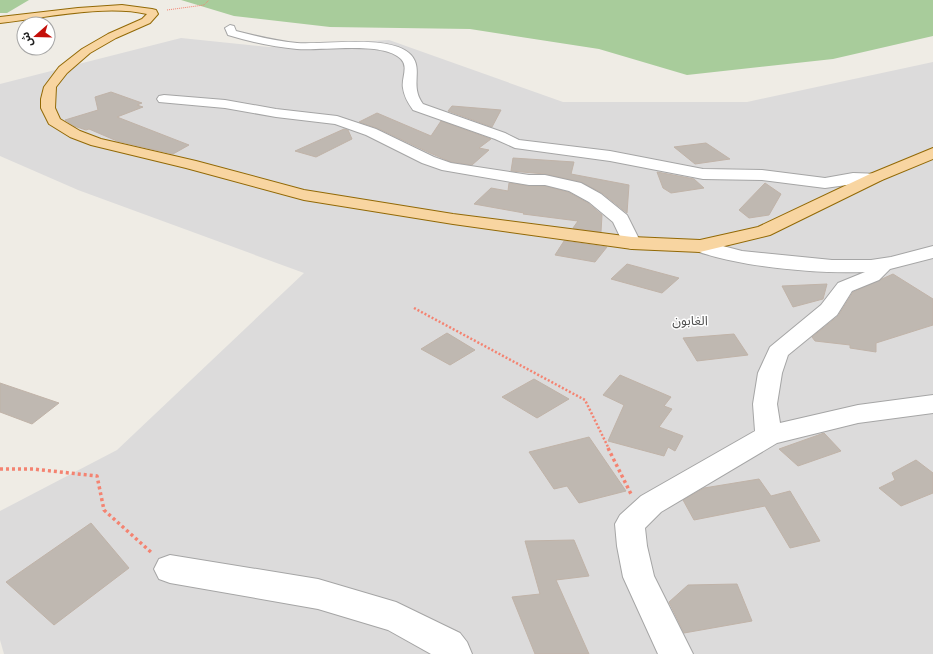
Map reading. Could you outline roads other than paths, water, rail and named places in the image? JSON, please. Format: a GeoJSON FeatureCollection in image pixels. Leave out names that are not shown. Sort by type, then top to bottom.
{"type":"FeatureCollection","features":[{"type":"Feature","properties":{"kind":"main road"},"geometry":{"type":"LineString","coordinates":[[0,20],[113,9],[140,9],[152,12],[153,14],[151,18],[100,43],[63,70],[50,86],[48,108],[54,121],[75,134],[96,142],[190,164],[297,193],[453,219],[632,243],[700,246],[764,231],[876,177],[933,153]]}},
{"type":"Feature","properties":{"kind":"street"},"geometry":{"type":"LineString","coordinates":[[230,28],[232,33],[250,38],[298,46],[379,46],[402,53],[412,67],[409,84],[418,107],[500,136],[515,144],[610,156],[703,174],[762,175],[825,183],[853,178],[876,177]]}},
{"type":"Feature","properties":{"kind":"street"},"geometry":{"type":"LineString","coordinates":[[164,99],[218,103],[337,120],[371,132],[428,160],[442,165],[529,180],[545,180],[575,187],[595,198],[621,219],[632,243]]}},
{"type":"Feature","properties":{"kind":"street"},"geometry":{"type":"LineString","coordinates":[[700,246],[715,252],[787,263],[855,268],[884,265],[933,252]]}},
{"type":"Feature","properties":{"kind":"street"},"geometry":{"type":"LineString","coordinates":[[769,436],[765,404],[770,373],[778,352],[829,310],[845,287],[872,276],[884,265]]}},
{"type":"Feature","properties":{"kind":"street"},"geometry":{"type":"LineString","coordinates":[[676,654],[639,577],[632,546],[630,524],[651,504],[769,436],[858,414],[933,404]]}},
{"type":"Feature","properties":{"kind":"street"},"geometry":{"type":"LineString","coordinates":[[170,569],[318,594],[396,617],[448,645],[455,654]]}},
{"type":"Feature","properties":{"kind":"district","name":"الغابون"},"geometry":{"type":"Point","coordinates":[690,320]}}]}
